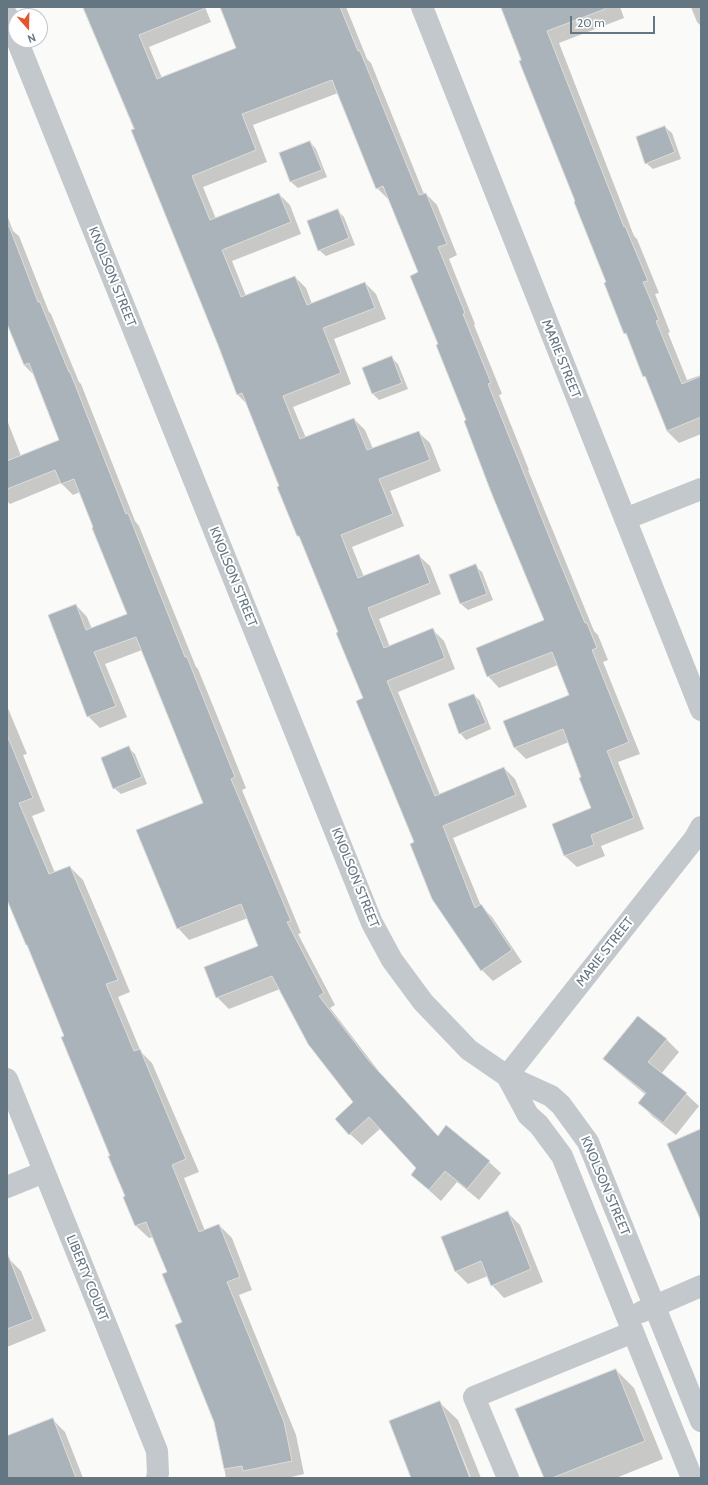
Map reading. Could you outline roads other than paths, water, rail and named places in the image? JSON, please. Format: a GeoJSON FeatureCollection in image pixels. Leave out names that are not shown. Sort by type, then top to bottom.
{"type":"FeatureCollection","features":[{"type":"Feature","properties":{"kind":"street","name":"MARIE STREET"},"geometry":{"type":"LineString","coordinates":[[422,7],[701,710]]}},
{"type":"Feature","properties":{"kind":"street","name":"KNOLSON STREET"},"geometry":{"type":"LineString","coordinates":[[20,48],[372,923],[392,960],[423,1002],[469,1050],[507,1076],[551,1096],[561,1105],[588,1142],[701,1421]]}},
{"type":"Feature","properties":{"kind":"street"},"geometry":{"type":"LineString","coordinates":[[625,519],[701,489]]}},
{"type":"Feature","properties":{"kind":"street","name":"MARIE STREET"},"geometry":{"type":"LineString","coordinates":[[507,1076],[695,838],[701,827]]}},
{"type":"Feature","properties":{"kind":"street","name":"KNOLSON STREET"},"geometry":{"type":"LineString","coordinates":[[507,1076],[528,1115],[539,1125],[562,1156],[692,1478]]}},
{"type":"Feature","properties":{"kind":"street","name":"LIBERTY COURT"},"geometry":{"type":"LineString","coordinates":[[7,1079],[157,1451],[157,1478]]}},
{"type":"Feature","properties":{"kind":"street"},"geometry":{"type":"LineString","coordinates":[[7,1187],[44,1172]]}},
{"type":"Feature","properties":{"kind":"street"},"geometry":{"type":"LineString","coordinates":[[508,1478],[474,1397],[630,1325],[655,1307],[701,1286]]}}]}
